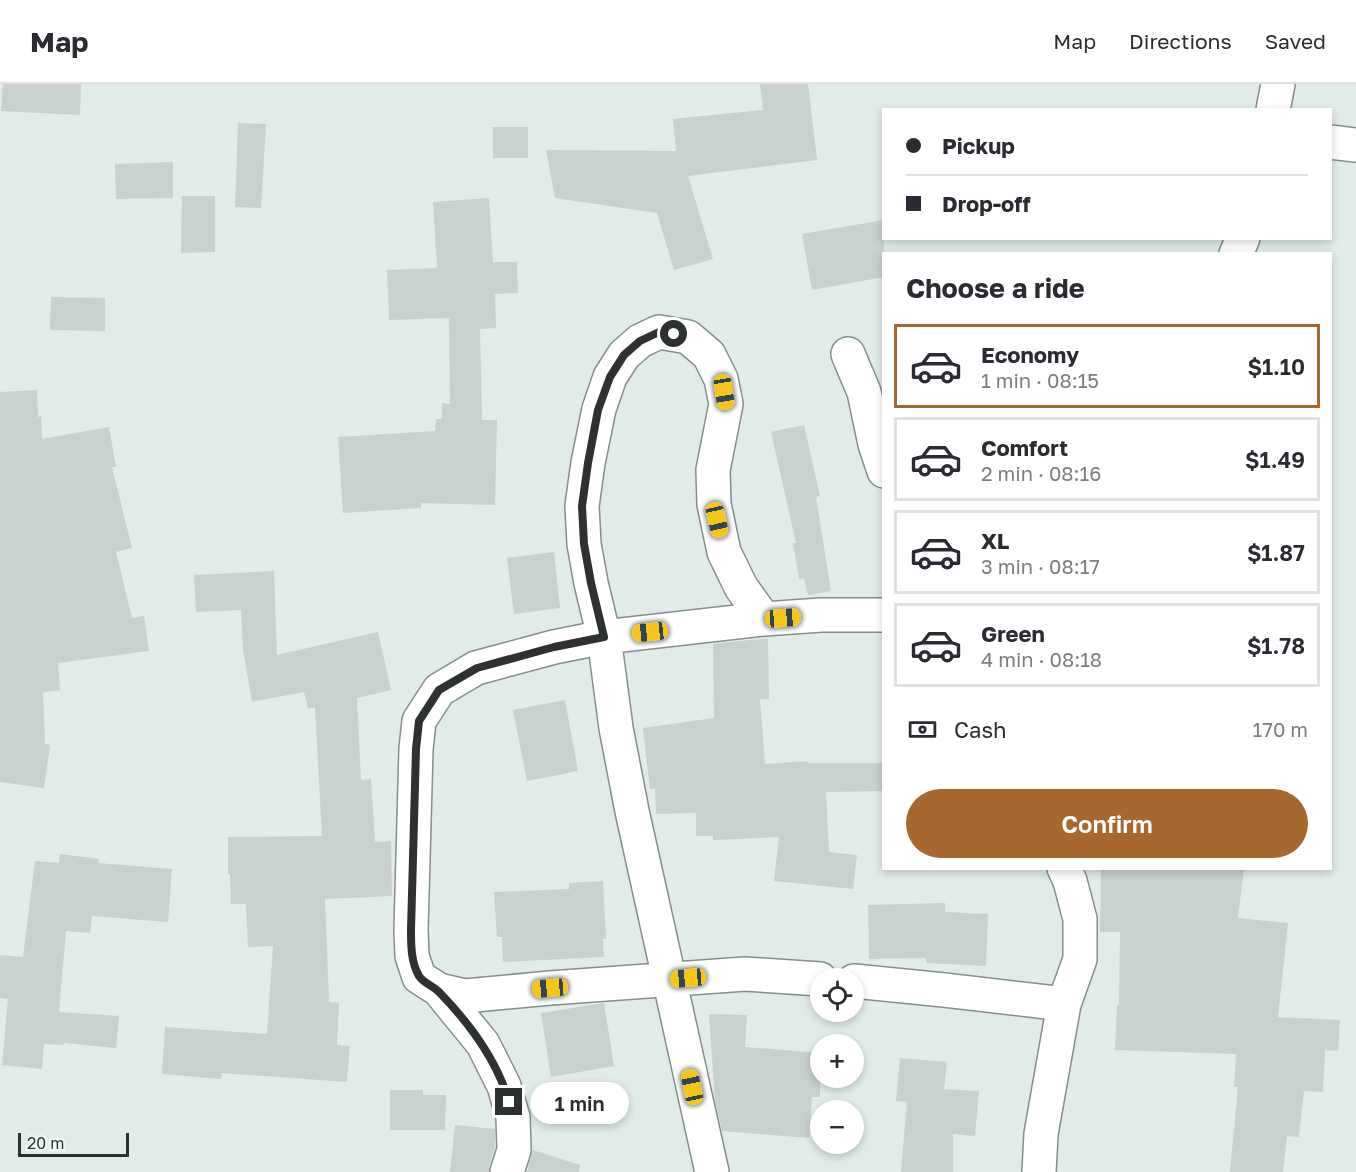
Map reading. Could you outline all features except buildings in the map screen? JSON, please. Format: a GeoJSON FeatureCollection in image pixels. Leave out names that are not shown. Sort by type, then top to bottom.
{"type":"FeatureCollection","features":[{"type":"Feature","properties":{"kind":"street"},"geometry":{"type":"LineString","coordinates":[[1273,108],[1278,84]]}},
{"type":"Feature","properties":{"kind":"street"},"geometry":{"type":"LineString","coordinates":[[1332,142],[1356,145]]}},
{"type":"Feature","properties":{"kind":"street"},"geometry":{"type":"LineString","coordinates":[[712,1172],[632,811],[616,728],[604,637],[584,544],[582,506],[598,410],[610,377],[624,355],[640,341],[659,332],[688,337],[709,355],[722,379],[726,404],[713,470],[714,504],[724,552],[741,587],[764,619]]}},
{"type":"Feature","properties":{"kind":"street"},"geometry":{"type":"LineString","coordinates":[[848,354],[864,392],[882,465]]}},
{"type":"Feature","properties":{"kind":"street"},"geometry":{"type":"LineString","coordinates":[[507,1172],[514,1150],[513,1117],[504,1086],[483,1044],[439,990],[419,977],[412,956],[416,749],[419,721],[439,690],[477,668],[554,647],[604,637],[764,619],[821,615],[882,615]]}},
{"type":"Feature","properties":{"kind":"street"},"geometry":{"type":"LineString","coordinates":[[1039,1172],[1041,1134],[1064,1005],[1080,959],[1080,919],[1065,870]]}},
{"type":"Feature","properties":{"kind":"street"},"geometry":{"type":"LineString","coordinates":[[439,990],[465,996],[745,974],[810,978]]}},
{"type":"Feature","properties":{"kind":"street"},"geometry":{"type":"LineString","coordinates":[[864,982],[1064,1005]]}},
{"type":"Feature","properties":{"kind":"route"},"geometry":{"type":"LineString","coordinates":[[509,1102],[504,1086],[483,1044],[439,990],[419,977],[412,956],[416,749],[419,721],[439,690],[477,668],[554,647],[604,637],[584,544],[582,506],[598,410],[610,377],[624,355],[640,341],[659,332],[674,334]]}}]}
